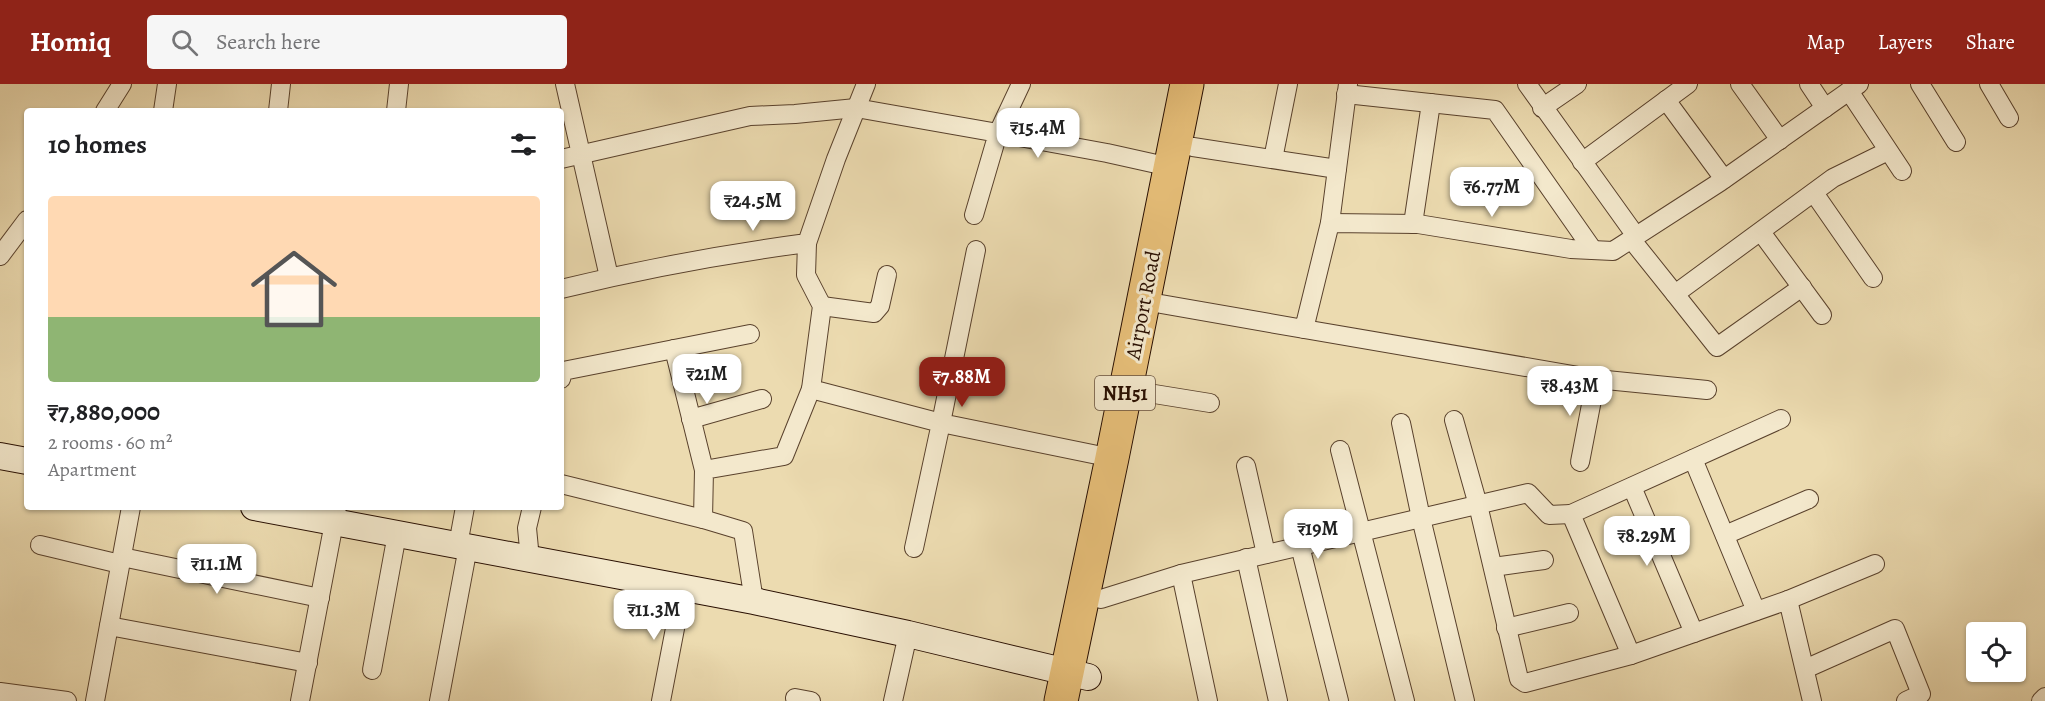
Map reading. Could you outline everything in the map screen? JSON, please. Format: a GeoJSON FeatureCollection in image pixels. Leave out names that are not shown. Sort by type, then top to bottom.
{"type":"FeatureCollection","features":[{"type":"Feature","properties":{"kind":"highway","name":"Airport Road"},"geometry":{"type":"LineString","coordinates":[[1074,688],[1101,599],[1161,304],[1181,157],[1186,84]]}},
{"type":"Feature","properties":{"kind":"highway","name":"Airport Road"},"geometry":{"type":"LineString","coordinates":[[1074,688],[1113,458],[1181,157],[1205,84]]}},
{"type":"Feature","properties":{"kind":"street"},"geometry":{"type":"LineString","coordinates":[[107,108],[122,84]]}},
{"type":"Feature","properties":{"kind":"street"},"geometry":{"type":"LineString","coordinates":[[163,108],[167,84]]}},
{"type":"Feature","properties":{"kind":"street"},"geometry":{"type":"LineString","coordinates":[[278,108],[281,84]]}},
{"type":"Feature","properties":{"kind":"street"},"geometry":{"type":"LineString","coordinates":[[396,108],[399,84]]}},
{"type":"Feature","properties":{"kind":"street"},"geometry":{"type":"LineString","coordinates":[[566,84],[609,277]]}},
{"type":"Feature","properties":{"kind":"street"},"geometry":{"type":"LineString","coordinates":[[704,470],[784,456],[811,389],[822,306],[806,275],[807,243],[836,159],[866,84]]}},
{"type":"Feature","properties":{"kind":"street"},"geometry":{"type":"LineString","coordinates":[[974,215],[998,133],[1021,84]]}},
{"type":"Feature","properties":{"kind":"street"},"geometry":{"type":"LineString","coordinates":[[1273,159],[1288,84]]}},
{"type":"Feature","properties":{"kind":"street"},"geometry":{"type":"LineString","coordinates":[[1527,84],[1633,238],[1717,346],[1802,287]]}},
{"type":"Feature","properties":{"kind":"street"},"geometry":{"type":"LineString","coordinates":[[1542,108],[1577,84]]}},
{"type":"Feature","properties":{"kind":"street"},"geometry":{"type":"LineString","coordinates":[[1582,162],[1688,84]]}},
{"type":"Feature","properties":{"kind":"street"},"geometry":{"type":"LineString","coordinates":[[1740,84],[1780,140]]}},
{"type":"Feature","properties":{"kind":"street"},"geometry":{"type":"LineString","coordinates":[[1809,84],[1825,108]]}},
{"type":"Feature","properties":{"kind":"street"},"geometry":{"type":"LineString","coordinates":[[1920,84],[1956,142]]}},
{"type":"Feature","properties":{"kind":"street"},"geometry":{"type":"LineString","coordinates":[[1989,84],[2009,118]]}},
{"type":"Feature","properties":{"kind":"street"},"geometry":{"type":"LineString","coordinates":[[1330,223],[1413,224],[1571,249],[1613,251],[1724,179],[1854,88],[1888,151],[1902,171]]}},
{"type":"Feature","properties":{"kind":"street"},"geometry":{"type":"LineString","coordinates":[[1304,329],[1330,223],[1347,89],[1431,103],[1495,110],[1593,250]]}},
{"type":"Feature","properties":{"kind":"street"},"geometry":{"type":"LineString","coordinates":[[1666,100],[1724,179]]}},
{"type":"Feature","properties":{"kind":"street"},"geometry":{"type":"LineString","coordinates":[[1413,224],[1431,103]]}},
{"type":"Feature","properties":{"kind":"street"},"geometry":{"type":"LineString","coordinates":[[564,158],[750,116],[856,108],[1107,153],[1273,159],[1337,169]]}},
{"type":"Feature","properties":{"kind":"street"},"geometry":{"type":"LineString","coordinates":[[1675,294],[1833,178],[1888,151]]}},
{"type":"Feature","properties":{"kind":"street"},"geometry":{"type":"LineString","coordinates":[[1814,193],[1873,278]]}},
{"type":"Feature","properties":{"kind":"street"},"geometry":{"type":"LineString","coordinates":[[0,256],[24,224]]}},
{"type":"Feature","properties":{"kind":"street"},"geometry":{"type":"LineString","coordinates":[[1761,232],[1822,315]]}},
{"type":"Feature","properties":{"kind":"street"},"geometry":{"type":"LineString","coordinates":[[564,288],[736,252],[807,243]]}},
{"type":"Feature","properties":{"kind":"street"},"geometry":{"type":"LineString","coordinates":[[914,548],[976,250]]}},
{"type":"Feature","properties":{"kind":"street"},"geometry":{"type":"LineString","coordinates":[[822,306],[874,313],[880,306],[887,275]]}},
{"type":"Feature","properties":{"kind":"street"},"geometry":{"type":"LineString","coordinates":[[1161,304],[1596,379],[1707,390]]}},
{"type":"Feature","properties":{"kind":"street"},"geometry":{"type":"LineString","coordinates":[[564,371],[750,334]]}},
{"type":"Feature","properties":{"kind":"street"},"geometry":{"type":"LineString","coordinates":[[674,349],[704,470],[703,519]]}},
{"type":"Feature","properties":{"kind":"street"},"geometry":{"type":"LineString","coordinates":[[1580,462],[1596,379]]}},
{"type":"Feature","properties":{"kind":"street"},"geometry":{"type":"LineString","coordinates":[[811,389],[941,423],[1113,458]]}},
{"type":"Feature","properties":{"kind":"street"},"geometry":{"type":"LineString","coordinates":[[1142,392],[1210,403]]}},
{"type":"Feature","properties":{"kind":"street"},"geometry":{"type":"LineString","coordinates":[[691,419],[762,399]]}},
{"type":"Feature","properties":{"kind":"street"},"geometry":{"type":"LineString","coordinates":[[1101,599],[1181,574],[1528,493],[1549,515],[1571,514],[1780,419]]}},
{"type":"Feature","properties":{"kind":"street"},"geometry":{"type":"LineString","coordinates":[[1454,420],[1478,505],[1516,672],[1519,679],[1524,682],[1631,655],[1788,600],[1875,564]]}},
{"type":"Feature","properties":{"kind":"street"},"geometry":{"type":"LineString","coordinates":[[1401,423],[1420,518],[1465,701]]}},
{"type":"Feature","properties":{"kind":"street"},"geometry":{"type":"LineString","coordinates":[[1340,450],[1405,701]]}},
{"type":"Feature","properties":{"kind":"street"},"geometry":{"type":"LineString","coordinates":[[0,456],[24,460]]}},
{"type":"Feature","properties":{"kind":"street"},"geometry":{"type":"LineString","coordinates":[[1693,459],[1756,611]]}},
{"type":"Feature","properties":{"kind":"street"},"geometry":{"type":"LineString","coordinates":[[1246,466],[1266,554]]}},
{"type":"Feature","properties":{"kind":"street"},"geometry":{"type":"LineString","coordinates":[[564,485],[744,531],[754,601]]}},
{"type":"Feature","properties":{"kind":"street"},"geometry":{"type":"LineString","coordinates":[[1632,486],[1694,633]]}},
{"type":"Feature","properties":{"kind":"street"},"geometry":{"type":"LineString","coordinates":[[1725,535],[1809,499]]}},
{"type":"Feature","properties":{"kind":"street"},"geometry":{"type":"LineString","coordinates":[[94,701],[130,510]]}},
{"type":"Feature","properties":{"kind":"street"},"geometry":{"type":"LineString","coordinates":[[289,510],[336,514],[397,534],[683,587],[908,634],[1074,688]]}},
{"type":"Feature","properties":{"kind":"street"},"geometry":{"type":"LineString","coordinates":[[439,701],[463,546],[465,510]]}},
{"type":"Feature","properties":{"kind":"street"},"geometry":{"type":"LineString","coordinates":[[530,559],[527,528],[531,510]]}},
{"type":"Feature","properties":{"kind":"street"},"geometry":{"type":"LineString","coordinates":[[300,701],[336,514]]}},
{"type":"Feature","properties":{"kind":"street"},"geometry":{"type":"LineString","coordinates":[[1571,514],[1631,655]]}},
{"type":"Feature","properties":{"kind":"street"},"geometry":{"type":"LineString","coordinates":[[372,670],[397,534]]}},
{"type":"Feature","properties":{"kind":"street"},"geometry":{"type":"LineString","coordinates":[[40,545],[320,598]]}},
{"type":"Feature","properties":{"kind":"street"},"geometry":{"type":"LineString","coordinates":[[1300,546],[1339,701]]}},
{"type":"Feature","properties":{"kind":"street"},"geometry":{"type":"LineString","coordinates":[[1246,558],[1278,701]]}},
{"type":"Feature","properties":{"kind":"street"},"geometry":{"type":"LineString","coordinates":[[1493,567],[1544,560]]}},
{"type":"Feature","properties":{"kind":"street"},"geometry":{"type":"LineString","coordinates":[[1181,574],[1208,701]]}},
{"type":"Feature","properties":{"kind":"street"},"geometry":{"type":"LineString","coordinates":[[661,701],[683,587]]}},
{"type":"Feature","properties":{"kind":"street"},"geometry":{"type":"LineString","coordinates":[[1788,600],[1812,701]]}},
{"type":"Feature","properties":{"kind":"street"},"geometry":{"type":"LineString","coordinates":[[1506,628],[1569,613]]}},
{"type":"Feature","properties":{"kind":"street"},"geometry":{"type":"LineString","coordinates":[[108,626],[308,663]]}},
{"type":"Feature","properties":{"kind":"street"},"geometry":{"type":"LineString","coordinates":[[1804,669],[1895,629],[1921,694],[1906,701]]}},
{"type":"Feature","properties":{"kind":"street"},"geometry":{"type":"LineString","coordinates":[[893,701],[908,634]]}},
{"type":"Feature","properties":{"kind":"street"},"geometry":{"type":"LineString","coordinates":[[0,692],[25,698],[67,701]]}},
{"type":"Feature","properties":{"kind":"street"},"geometry":{"type":"LineString","coordinates":[[2042,701],[2045,697]]}}]}
